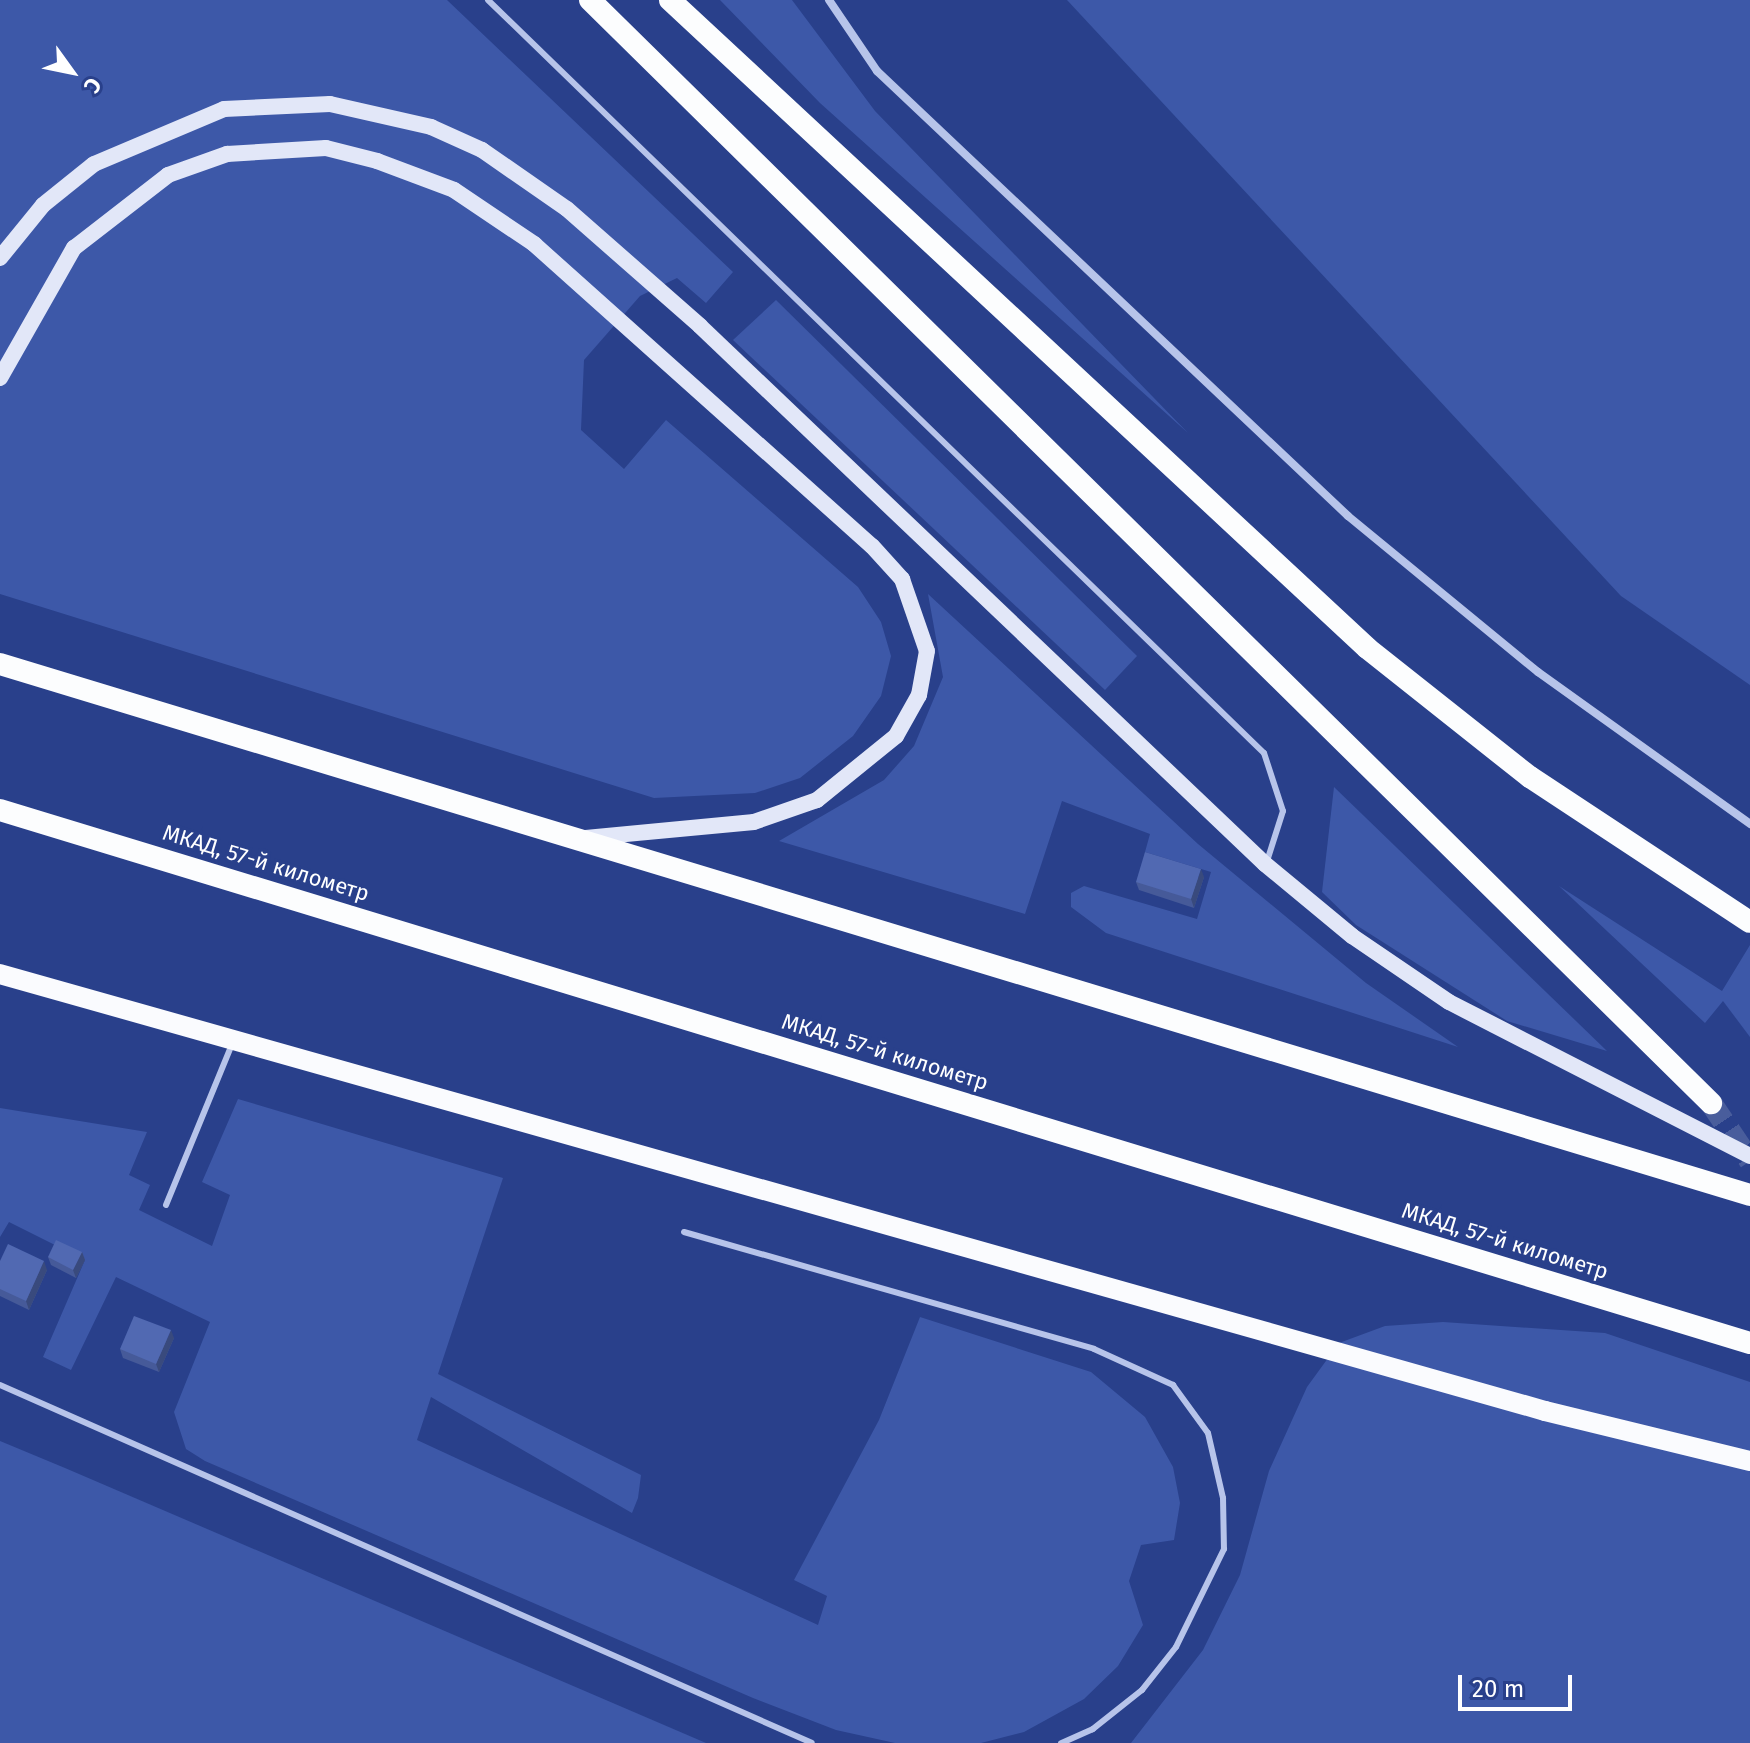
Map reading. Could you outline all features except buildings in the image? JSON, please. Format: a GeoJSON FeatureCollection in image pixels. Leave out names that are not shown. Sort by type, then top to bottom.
{"type":"FeatureCollection","features":[{"type":"Feature","properties":{"kind":"highway"},"geometry":{"type":"LineString","coordinates":[[590,0],[1711,1103]]}},
{"type":"Feature","properties":{"kind":"highway"},"geometry":{"type":"LineString","coordinates":[[670,0],[1367,648],[1530,777],[1750,922]]}},
{"type":"Feature","properties":{"kind":"highway"},"geometry":{"type":"LineString","coordinates":[[0,664],[1750,1195]]}},
{"type":"Feature","properties":{"kind":"highway","name":"МКАД, 57-й километр"},"geometry":{"type":"LineString","coordinates":[[3,811],[1750,1343]]}},
{"type":"Feature","properties":{"kind":"main road"},"geometry":{"type":"LineString","coordinates":[[0,258],[43,205],[94,164],[154,133],[224,109],[330,104],[431,127],[482,150],[567,209],[700,326],[1265,864],[1352,936],[1449,1002],[1750,1156]]}},
{"type":"Feature","properties":{"kind":"main road"},"geometry":{"type":"LineString","coordinates":[[0,378],[74,248],[123,203],[168,175],[227,154],[280,148],[326,148],[454,190],[534,244],[670,362],[902,579],[927,651],[919,695],[896,736],[817,800],[754,822],[572,840]]}},
{"type":"Feature","properties":{"kind":"main road"},"geometry":{"type":"LineString","coordinates":[[0,974],[1545,1411],[1750,1461]]}},
{"type":"Feature","properties":{"kind":"street"},"geometry":{"type":"LineString","coordinates":[[829,0],[877,71],[1348,516],[1538,672],[1750,824]]}},
{"type":"Feature","properties":{"kind":"lane"},"geometry":{"type":"LineString","coordinates":[[488,0],[1264,753],[1283,811],[1265,864]]}},
{"type":"Feature","properties":{"kind":"lane"},"geometry":{"type":"LineString","coordinates":[[166,1205],[233,1040]]}},
{"type":"Feature","properties":{"kind":"lane"},"geometry":{"type":"LineString","coordinates":[[684,1232],[1094,1349],[1173,1385],[1208,1433],[1223,1498],[1224,1549],[1176,1647],[1142,1690],[1093,1729],[1061,1743]]}},
{"type":"Feature","properties":{"kind":"lane"},"geometry":{"type":"LineString","coordinates":[[0,1385],[812,1743]]}},
{"type":"Feature","properties":{"kind":"shaded area"},"geometry":{"type":"Polygon","coordinates":[[[0,0],[447,0],[733,272],[706,303],[677,278],[640,296],[584,360],[581,430],[624,469],[666,420],[858,587],[881,622],[891,656],[881,696],[853,736],[800,778],[755,793],[654,798],[0,594],[0,0]]]}},
{"type":"Feature","properties":{"kind":"shaded area"},"geometry":{"type":"Polygon","coordinates":[[[720,0],[792,0],[875,111],[1188,433],[820,103],[720,0]]]}},
{"type":"Feature","properties":{"kind":"shaded area"},"geometry":{"type":"Polygon","coordinates":[[[1067,0],[1750,0],[1750,685],[1621,596],[1067,0]]]}},
{"type":"Feature","properties":{"kind":"shaded area"},"geometry":{"type":"Polygon","coordinates":[[[776,300],[1137,656],[1105,690],[733,340],[776,300]]]}},
{"type":"Feature","properties":{"kind":"shaded area"},"geometry":{"type":"Polygon","coordinates":[[[928,594],[1198,844],[1366,983],[1458,1047],[1106,933],[1071,907],[1071,893],[1084,886],[1197,919],[1211,872],[1145,852],[1150,834],[1062,801],[1025,914],[779,841],[884,780],[914,746],[943,677],[928,594]]]}},
{"type":"Feature","properties":{"kind":"shaded area"},"geometry":{"type":"Polygon","coordinates":[[[1334,787],[1607,1051],[1507,1021],[1356,925],[1322,892],[1334,787]]]}},
{"type":"Feature","properties":{"kind":"shaded area"},"geometry":{"type":"Polygon","coordinates":[[[1559,886],[1722,991],[1750,945],[1750,1037],[1723,1001],[1705,1023],[1559,886]]]}},
{"type":"Feature","properties":{"kind":"shaded area"},"geometry":{"type":"Polygon","coordinates":[[[238,1099],[503,1178],[438,1374],[641,1475],[638,1498],[632,1513],[431,1397],[417,1440],[818,1625],[827,1596],[794,1580],[879,1420],[920,1317],[1091,1372],[1145,1417],[1173,1467],[1180,1503],[1174,1540],[1141,1545],[1129,1581],[1143,1625],[1118,1666],[1084,1699],[1024,1732],[981,1743],[895,1743],[836,1730],[753,1698],[205,1461],[186,1449],[174,1412],[210,1322],[116,1277],[71,1370],[43,1357],[85,1260],[9,1222],[0,1237],[0,1108],[147,1132],[129,1175],[150,1185],[139,1210],[212,1246],[230,1195],[202,1182],[238,1099]]]}},
{"type":"Feature","properties":{"kind":"shaded area"},"geometry":{"type":"Polygon","coordinates":[[[1443,1322],[1605,1333],[1750,1382],[1750,1743],[1131,1743],[1203,1650],[1240,1575],[1269,1471],[1307,1387],[1339,1343],[1385,1326],[1443,1322]]]}},
{"type":"Feature","properties":{"kind":"shaded area"},"geometry":{"type":"Polygon","coordinates":[[[0,1441],[65,1468],[706,1743],[0,1743],[0,1441]]]}},
{"type":"Feature","properties":{"kind":"tunnel"},"geometry":{"type":"LineString","coordinates":[[1711,1103],[1750,1161]]}}]}
